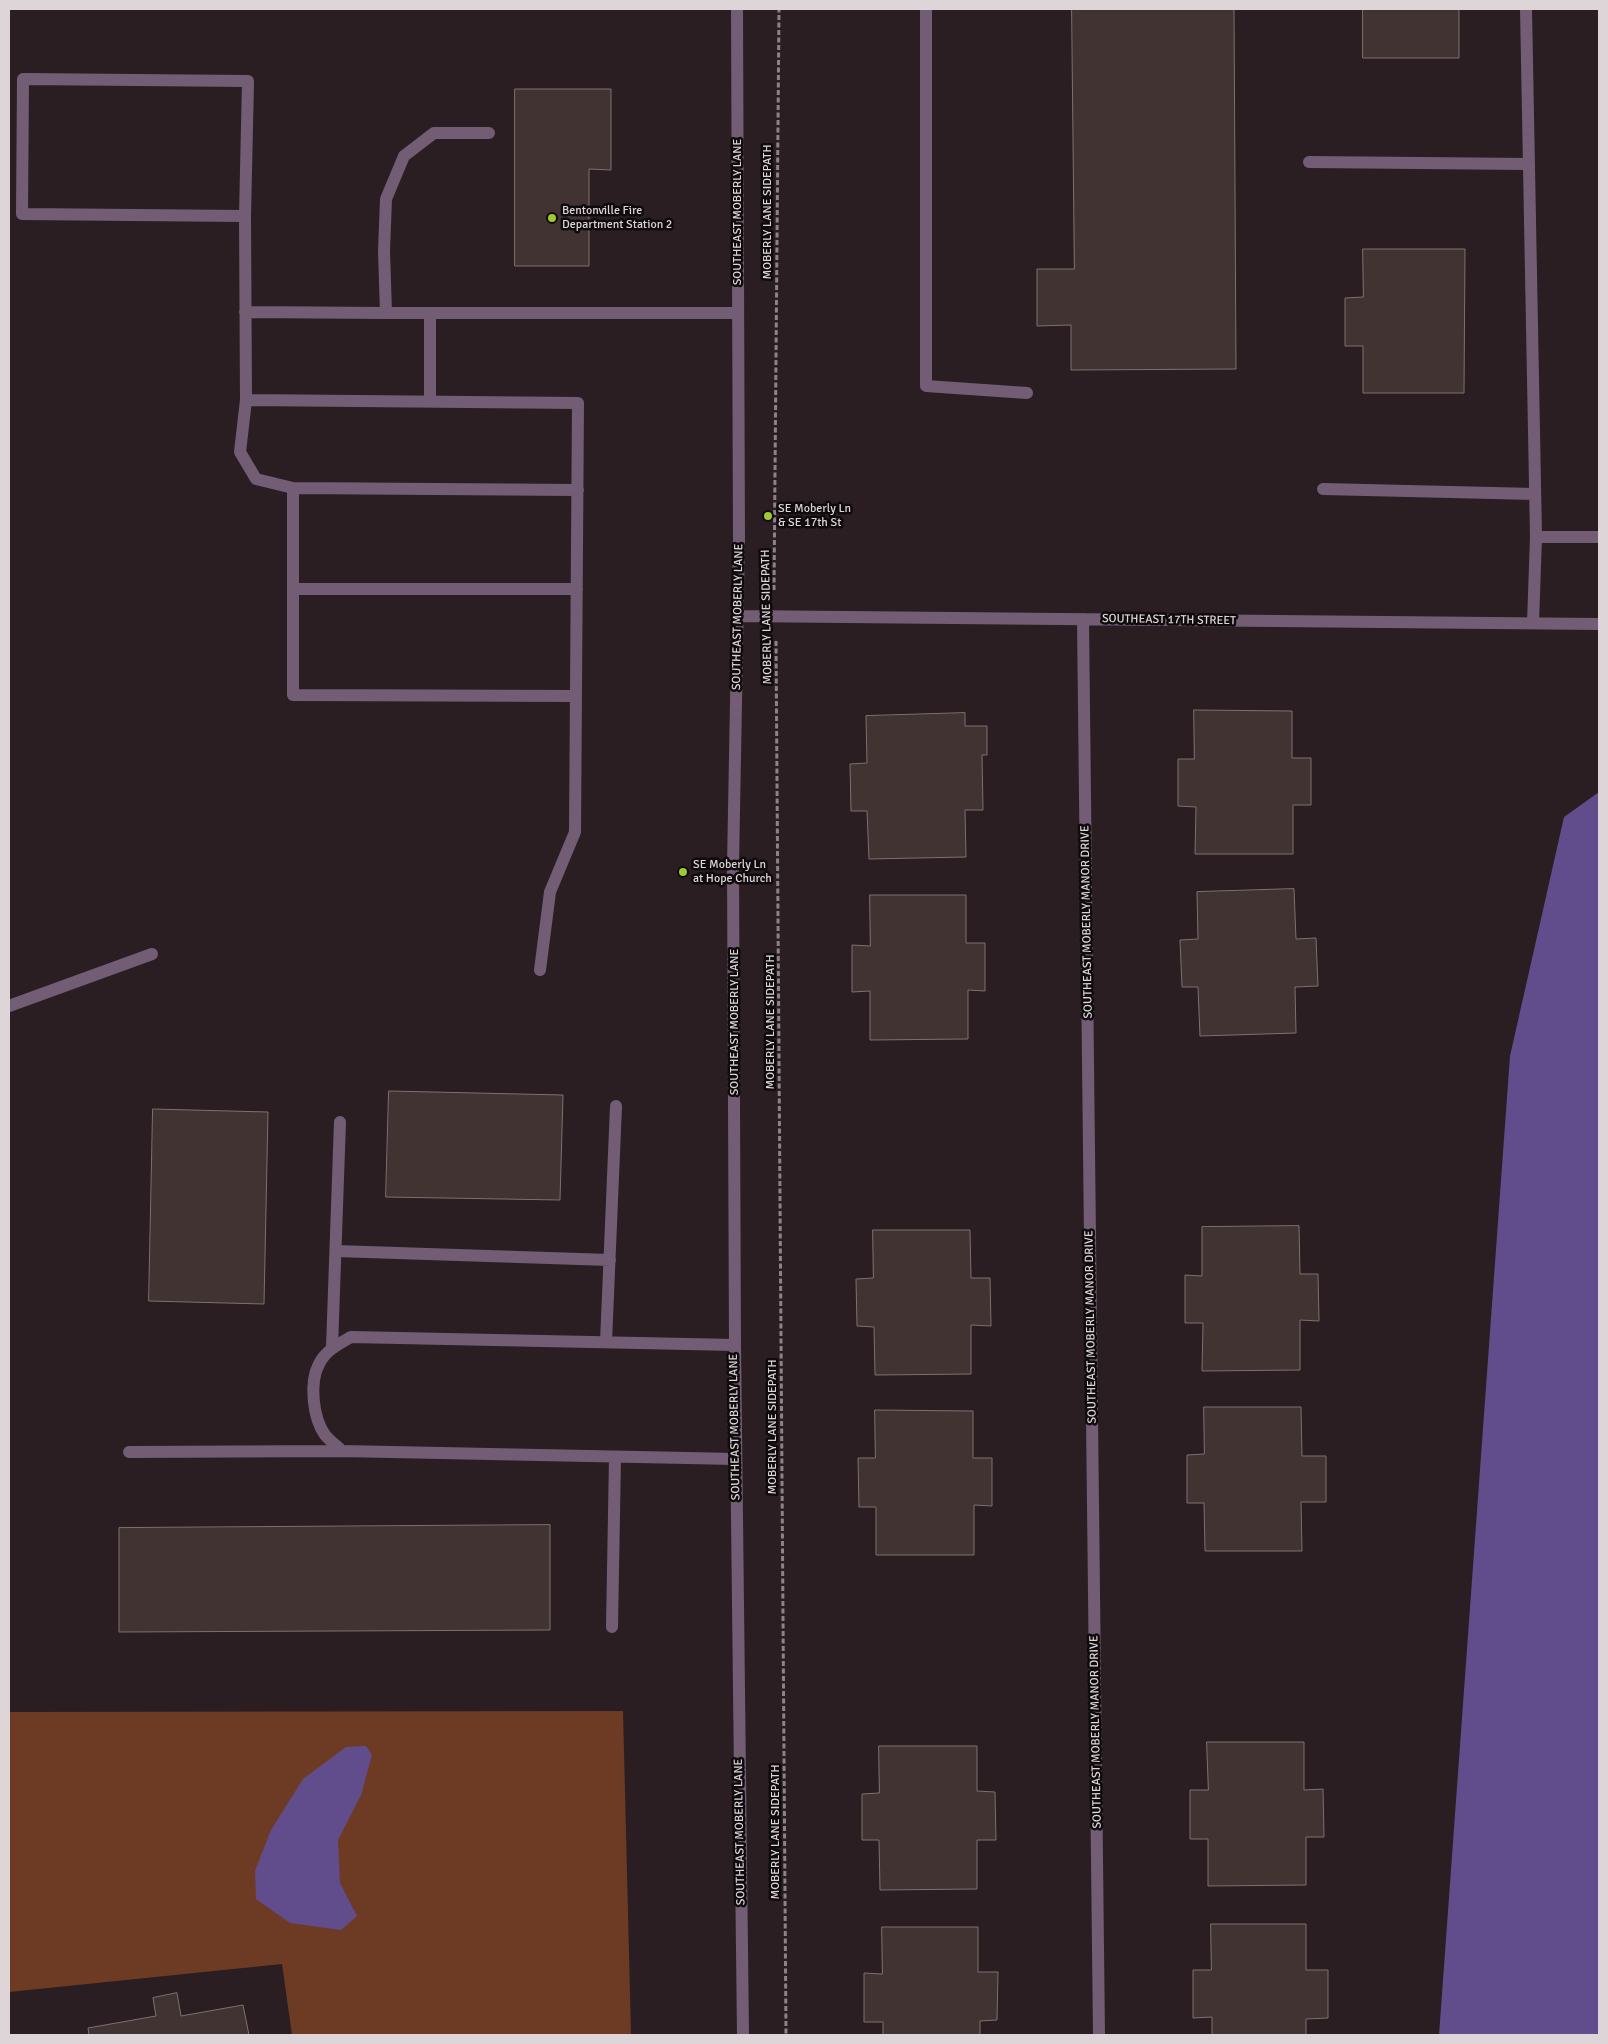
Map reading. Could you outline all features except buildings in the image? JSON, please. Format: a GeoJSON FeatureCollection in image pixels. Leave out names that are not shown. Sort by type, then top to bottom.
{"type":"FeatureCollection","features":[{"type":"Feature","properties":{"kind":"street","name":"SOUTHEAST MOBERLY LANE"},"geometry":{"type":"LineString","coordinates":[[737,9],[738,616],[733,865],[735,1345],[742,2035]]}},
{"type":"Feature","properties":{"kind":"street"},"geometry":{"type":"LineString","coordinates":[[926,9],[926,386],[1027,394]]}},
{"type":"Feature","properties":{"kind":"street"},"geometry":{"type":"LineString","coordinates":[[1526,9],[1536,537],[1534,623]]}},
{"type":"Feature","properties":{"kind":"street"},"geometry":{"type":"LineString","coordinates":[[245,216],[22,214],[23,79],[248,81],[245,216],[246,400],[240,452],[256,479],[292,488],[578,490]]}},
{"type":"Feature","properties":{"kind":"street"},"geometry":{"type":"LineString","coordinates":[[386,313],[384,251],[386,199],[404,156],[434,132],[488,133]]}},
{"type":"Feature","properties":{"kind":"street"},"geometry":{"type":"LineString","coordinates":[[1309,162],[1528,164]]}},
{"type":"Feature","properties":{"kind":"street"},"geometry":{"type":"LineString","coordinates":[[245,312],[430,314],[738,313]]}},
{"type":"Feature","properties":{"kind":"street"},"geometry":{"type":"LineString","coordinates":[[430,314],[430,401]]}},
{"type":"Feature","properties":{"kind":"street"},"geometry":{"type":"LineString","coordinates":[[246,400],[578,403],[575,832],[550,892],[540,970]]}},
{"type":"Feature","properties":{"kind":"street"},"geometry":{"type":"LineString","coordinates":[[292,488],[292,694],[576,696]]}},
{"type":"Feature","properties":{"kind":"street"},"geometry":{"type":"LineString","coordinates":[[1323,489],[1535,494]]}},
{"type":"Feature","properties":{"kind":"street"},"geometry":{"type":"LineString","coordinates":[[1536,537],[1599,537]]}},
{"type":"Feature","properties":{"kind":"street"},"geometry":{"type":"LineString","coordinates":[[293,589],[576,589]]}},
{"type":"Feature","properties":{"kind":"street","name":"SOUTHEAST 17TH STREET"},"geometry":{"type":"LineString","coordinates":[[738,616],[1599,624]]}},
{"type":"Feature","properties":{"kind":"street","name":"SOUTHEAST MOBERLY MANOR DRIVE"},"geometry":{"type":"LineString","coordinates":[[1083,619],[1099,2035]]}},
{"type":"Feature","properties":{"kind":"street"},"geometry":{"type":"LineString","coordinates":[[9,1006],[152,954]]}},
{"type":"Feature","properties":{"kind":"street"},"geometry":{"type":"LineString","coordinates":[[606,1342],[616,1106]]}},
{"type":"Feature","properties":{"kind":"street"},"geometry":{"type":"LineString","coordinates":[[332,1347],[340,1122]]}},
{"type":"Feature","properties":{"kind":"street"},"geometry":{"type":"LineString","coordinates":[[336,1251],[610,1260]]}},
{"type":"Feature","properties":{"kind":"street"},"geometry":{"type":"LineString","coordinates":[[342,1451],[325,1434],[315,1408],[314,1383],[319,1364],[332,1347],[351,1337],[735,1345]]}},
{"type":"Feature","properties":{"kind":"street"},"geometry":{"type":"LineString","coordinates":[[129,1452],[342,1451],[736,1459]]}},
{"type":"Feature","properties":{"kind":"street"},"geometry":{"type":"LineString","coordinates":[[612,1627],[615,1457]]}},
{"type":"Feature","properties":{"kind":"path","name":"MOBERLY LANE SIDEPATH"},"geometry":{"type":"LineString","coordinates":[[779,9],[774,616],[777,675],[786,2035]]}},
{"type":"Feature","properties":{"kind":"shaded area"},"geometry":{"type":"Polygon","coordinates":[[[1599,792],[1599,2035],[1439,2035],[1510,1056],[1564,817],[1599,792]]]}},
{"type":"Feature","properties":{"kind":"shaded area"},"geometry":{"type":"Polygon","coordinates":[[[623,1711],[631,2035],[292,2035],[282,1964],[9,1992],[9,1712],[623,1711]]]}},
{"type":"Feature","properties":{"kind":"shaded area"},"geometry":{"type":"Polygon","coordinates":[[[366,1746],[372,1755],[361,1795],[338,1840],[340,1883],[357,1916],[341,1930],[290,1923],[256,1899],[255,1871],[271,1830],[303,1779],[346,1747],[366,1746]]]}},
{"type":"Feature","properties":{"kind":"place","name":"Bentonville Fire Department Station 2"},"geometry":{"type":"Point","coordinates":[552,218]}},
{"type":"Feature","properties":{"kind":"place","name":"SE Moberly Ln & SE 17th St"},"geometry":{"type":"Point","coordinates":[768,516]}},
{"type":"Feature","properties":{"kind":"place","name":"SE Moberly Ln at Hope Church"},"geometry":{"type":"Point","coordinates":[683,872]}}]}
